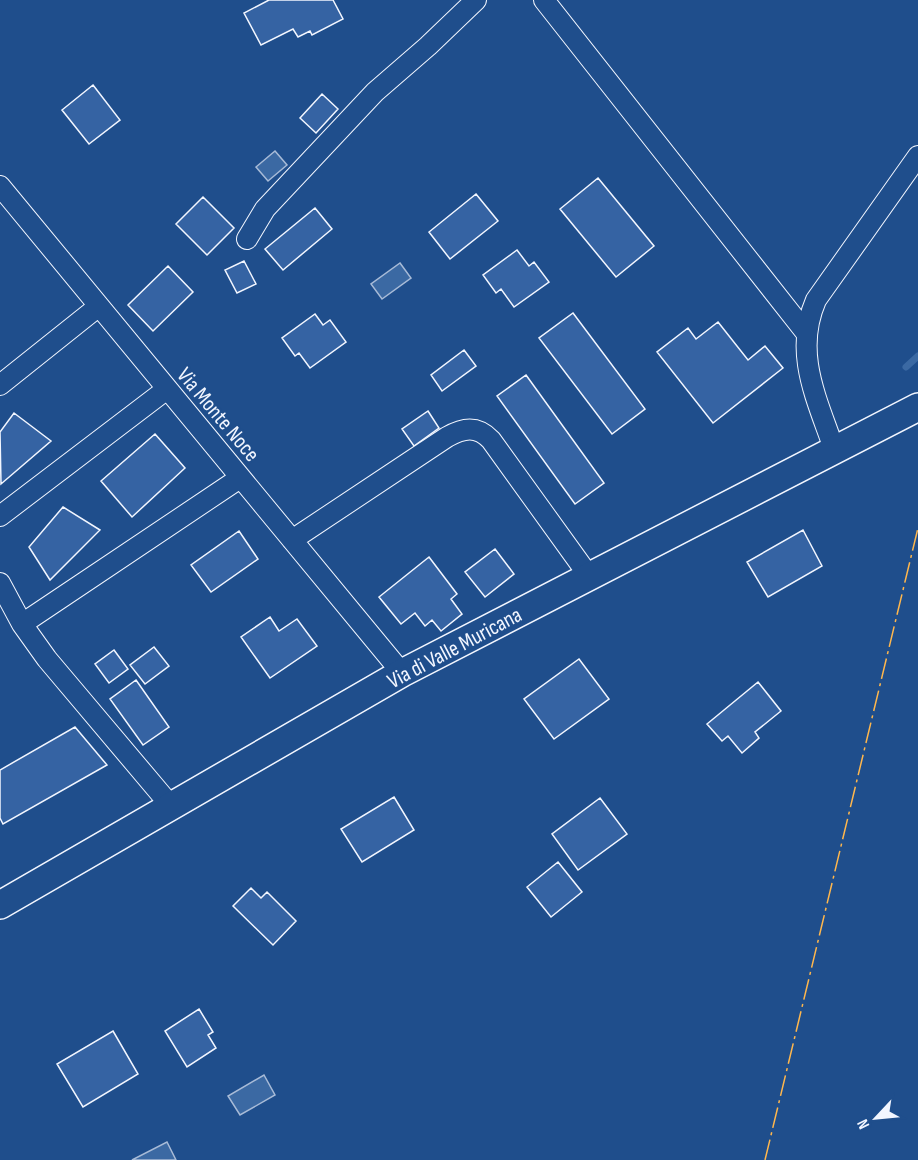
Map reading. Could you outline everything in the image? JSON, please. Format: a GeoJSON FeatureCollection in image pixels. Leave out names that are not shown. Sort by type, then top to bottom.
{"type":"FeatureCollection","features":[{"type":"Feature","properties":{"kind":"street"},"geometry":{"type":"LineString","coordinates":[[247,239],[265,209],[375,92],[476,0]]}},
{"type":"Feature","properties":{"kind":"street"},"geometry":{"type":"LineString","coordinates":[[544,0],[807,334]]}},
{"type":"Feature","properties":{"kind":"street"},"geometry":{"type":"LineString","coordinates":[[834,450],[808,372],[807,334],[816,300],[918,156]]}},
{"type":"Feature","properties":{"kind":"street","name":"Via Monte Noce"},"geometry":{"type":"LineString","coordinates":[[0,186],[402,673]]}},
{"type":"Feature","properties":{"kind":"street"},"geometry":{"type":"LineString","coordinates":[[0,384],[99,306]]}},
{"type":"Feature","properties":{"kind":"street"},"geometry":{"type":"LineString","coordinates":[[0,516],[167,389]]}},
{"type":"Feature","properties":{"kind":"street","name":"Via di Valle Muricana"},"geometry":{"type":"LineString","coordinates":[[0,905],[402,673],[918,407]]}},
{"type":"Feature","properties":{"kind":"street"},"geometry":{"type":"LineString","coordinates":[[292,540],[447,437],[471,429],[479,431],[491,440],[589,576]]}},
{"type":"Feature","properties":{"kind":"street"},"geometry":{"type":"LineString","coordinates":[[22,624],[240,478]]}},
{"type":"Feature","properties":{"kind":"street"},"geometry":{"type":"LineString","coordinates":[[0,584],[22,624],[47,659],[171,806]]}},
{"type":"Feature","properties":{"kind":"water"},"geometry":{"type":"Polygon","coordinates":[[[275,151],[287,165],[268,181],[256,167],[275,151]]]}},
{"type":"Feature","properties":{"kind":"water"},"geometry":{"type":"Polygon","coordinates":[[[400,263],[411,278],[382,299],[371,284],[400,263]]]}},
{"type":"Feature","properties":{"kind":"water"},"geometry":{"type":"Polygon","coordinates":[[[264,1075],[275,1095],[240,1115],[228,1096],[264,1075]]]}},
{"type":"Feature","properties":{"kind":"water"},"geometry":{"type":"Polygon","coordinates":[[[167,1142],[176,1160],[132,1160],[167,1142]]]}},
{"type":"Feature","properties":{"kind":"building"},"geometry":{"type":"Polygon","coordinates":[[[269,0],[333,0],[343,19],[312,35],[310,31],[298,37],[293,29],[261,45],[244,13],[269,0]]]}},
{"type":"Feature","properties":{"kind":"building"},"geometry":{"type":"Polygon","coordinates":[[[93,85],[120,120],[89,144],[62,110],[93,85]]]}},
{"type":"Feature","properties":{"kind":"building"},"geometry":{"type":"Polygon","coordinates":[[[322,94],[338,109],[316,133],[300,118],[322,94]]]}},
{"type":"Feature","properties":{"kind":"building"},"geometry":{"type":"Polygon","coordinates":[[[598,178],[654,246],[616,277],[560,209],[598,178]]]}},
{"type":"Feature","properties":{"kind":"building"},"geometry":{"type":"Polygon","coordinates":[[[476,194],[498,221],[450,259],[429,232],[476,194]]]}},
{"type":"Feature","properties":{"kind":"building"},"geometry":{"type":"Polygon","coordinates":[[[203,197],[234,228],[207,255],[176,224],[203,197]]]}},
{"type":"Feature","properties":{"kind":"building"},"geometry":{"type":"Polygon","coordinates":[[[315,208],[332,229],[283,270],[265,249],[315,208]]]}},
{"type":"Feature","properties":{"kind":"building"},"geometry":{"type":"Polygon","coordinates":[[[517,250],[529,266],[534,262],[549,282],[514,307],[501,289],[496,293],[483,275],[517,250]]]}},
{"type":"Feature","properties":{"kind":"building"},"geometry":{"type":"Polygon","coordinates":[[[244,261],[256,284],[237,293],[225,270],[244,261]]]}},
{"type":"Feature","properties":{"kind":"building"},"geometry":{"type":"Polygon","coordinates":[[[168,266],[193,292],[153,331],[128,305],[168,266]]]}},
{"type":"Feature","properties":{"kind":"building"},"geometry":{"type":"Polygon","coordinates":[[[573,313],[645,409],[612,434],[539,338],[573,313]]]}},
{"type":"Feature","properties":{"kind":"building"},"geometry":{"type":"Polygon","coordinates":[[[315,314],[323,325],[330,320],[346,342],[310,368],[299,353],[295,356],[282,338],[315,314]]]}},
{"type":"Feature","properties":{"kind":"building"},"geometry":{"type":"Polygon","coordinates":[[[718,322],[748,360],[765,346],[783,368],[713,423],[657,352],[688,328],[696,339],[718,322]]]}},
{"type":"Feature","properties":{"kind":"building"},"geometry":{"type":"Polygon","coordinates":[[[464,350],[476,366],[442,391],[431,375],[464,350]]]}},
{"type":"Feature","properties":{"kind":"building"},"geometry":{"type":"Polygon","coordinates":[[[526,375],[604,483],[575,504],[497,396],[526,375]]]}},
{"type":"Feature","properties":{"kind":"building"},"geometry":{"type":"Polygon","coordinates":[[[428,411],[439,428],[414,446],[402,429],[428,411]]]}},
{"type":"Feature","properties":{"kind":"building"},"geometry":{"type":"Polygon","coordinates":[[[14,413],[51,441],[1,484],[0,432],[14,413]]]}},
{"type":"Feature","properties":{"kind":"building"},"geometry":{"type":"Polygon","coordinates":[[[155,434],[185,468],[132,517],[101,481],[155,434]]]}},
{"type":"Feature","properties":{"kind":"building"},"geometry":{"type":"Polygon","coordinates":[[[63,507],[100,530],[50,580],[29,547],[63,507]]]}},
{"type":"Feature","properties":{"kind":"building"},"geometry":{"type":"Polygon","coordinates":[[[803,530],[822,566],[768,597],[747,562],[803,530]]]}},
{"type":"Feature","properties":{"kind":"building"},"geometry":{"type":"Polygon","coordinates":[[[239,531],[258,559],[211,592],[191,565],[239,531]]]}},
{"type":"Feature","properties":{"kind":"building"},"geometry":{"type":"Polygon","coordinates":[[[495,549],[514,574],[485,597],[465,572],[495,549]]]}},
{"type":"Feature","properties":{"kind":"building"},"geometry":{"type":"Polygon","coordinates":[[[429,557],[457,594],[451,599],[462,614],[441,631],[432,620],[425,626],[415,613],[401,624],[379,597],[429,557]]]}},
{"type":"Feature","properties":{"kind":"building"},"geometry":{"type":"Polygon","coordinates":[[[270,617],[279,631],[297,619],[317,646],[270,678],[241,637],[270,617]]]}},
{"type":"Feature","properties":{"kind":"building"},"geometry":{"type":"Polygon","coordinates":[[[154,647],[169,666],[145,684],[130,665],[154,647]]]}},
{"type":"Feature","properties":{"kind":"building"},"geometry":{"type":"Polygon","coordinates":[[[114,650],[128,669],[109,683],[95,664],[114,650]]]}},
{"type":"Feature","properties":{"kind":"building"},"geometry":{"type":"Polygon","coordinates":[[[579,659],[609,699],[554,739],[524,699],[579,659]]]}},
{"type":"Feature","properties":{"kind":"building"},"geometry":{"type":"Polygon","coordinates":[[[136,680],[169,727],[143,745],[110,699],[136,680]]]}},
{"type":"Feature","properties":{"kind":"building"},"geometry":{"type":"Polygon","coordinates":[[[758,682],[781,711],[755,732],[759,738],[742,753],[728,736],[722,741],[707,724],[758,682]]]}},
{"type":"Feature","properties":{"kind":"building"},"geometry":{"type":"Polygon","coordinates":[[[75,727],[107,765],[3,824],[0,818],[0,770],[75,727]]]}},
{"type":"Feature","properties":{"kind":"building"},"geometry":{"type":"Polygon","coordinates":[[[394,797],[414,830],[362,862],[341,829],[394,797]]]}},
{"type":"Feature","properties":{"kind":"building"},"geometry":{"type":"Polygon","coordinates":[[[600,798],[627,834],[578,870],[552,834],[600,798]]]}},
{"type":"Feature","properties":{"kind":"building"},"geometry":{"type":"Polygon","coordinates":[[[558,862],[582,892],[551,917],[527,887],[558,862]]]}},
{"type":"Feature","properties":{"kind":"building"},"geometry":{"type":"Polygon","coordinates":[[[251,888],[261,898],[267,892],[296,921],[273,945],[233,906],[251,888]]]}},
{"type":"Feature","properties":{"kind":"building"},"geometry":{"type":"Polygon","coordinates":[[[199,1009],[213,1032],[208,1035],[216,1048],[187,1067],[165,1031],[199,1009]]]}},
{"type":"Feature","properties":{"kind":"building"},"geometry":{"type":"Polygon","coordinates":[[[113,1031],[138,1074],[83,1107],[57,1064],[113,1031]]]}},
{"type":"Feature","properties":{"kind":"waterway"},"geometry":{"type":"LineString","coordinates":[[906,367],[918,356]]}},
{"type":"Feature","properties":{"kind":"power"},"geometry":{"type":"LineString","coordinates":[[765,1160],[918,528]]}}]}
